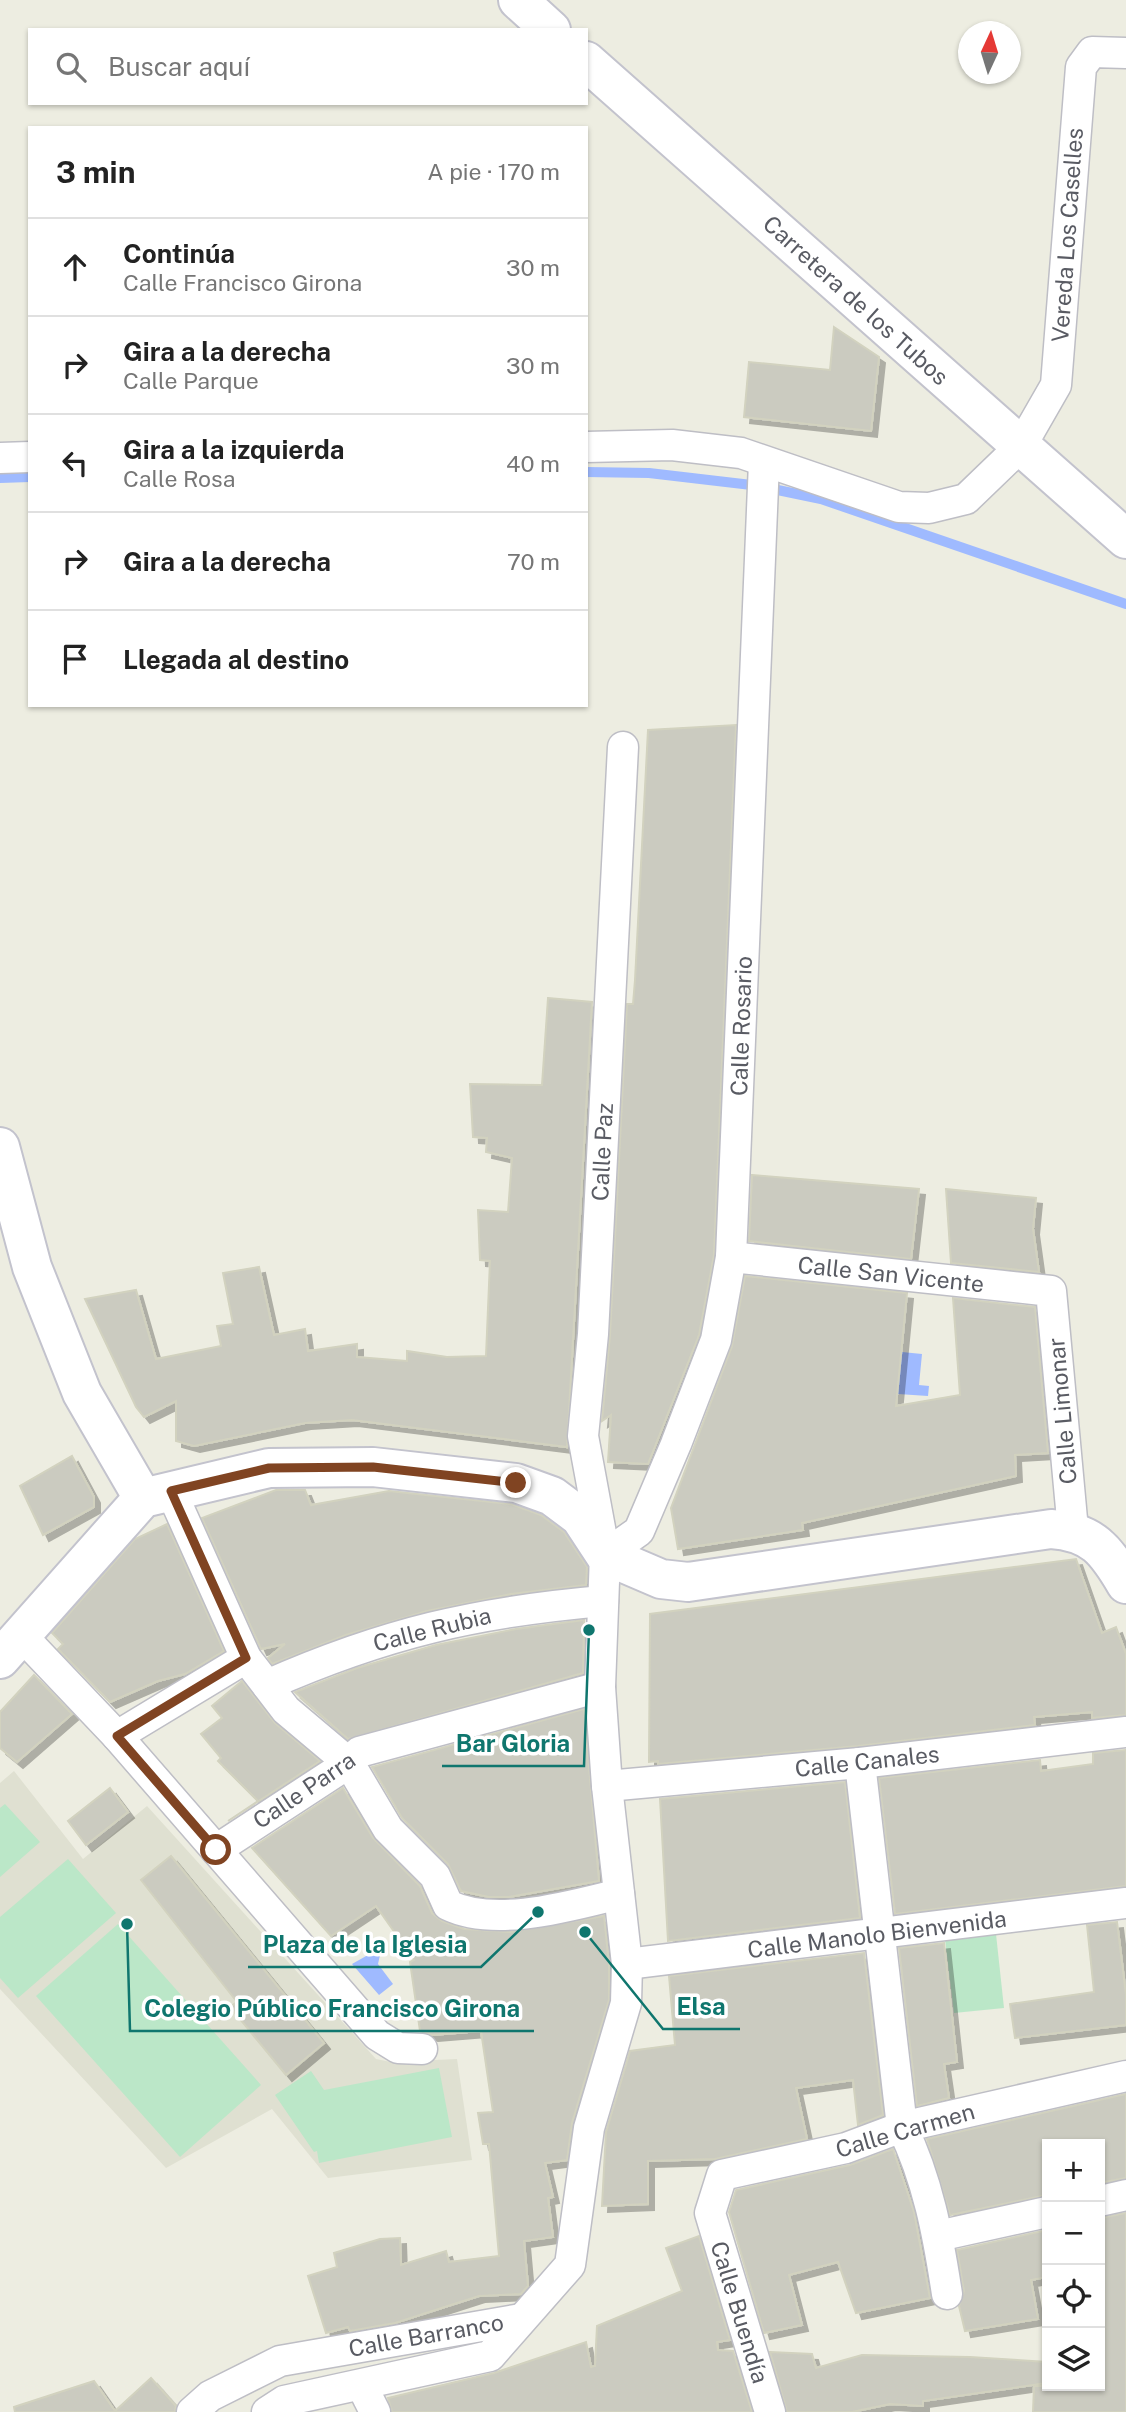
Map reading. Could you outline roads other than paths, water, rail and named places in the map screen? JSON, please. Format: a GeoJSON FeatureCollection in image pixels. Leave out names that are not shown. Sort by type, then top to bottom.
{"type":"FeatureCollection","features":[{"type":"Feature","properties":{"kind":"main road"},"geometry":{"type":"LineString","coordinates":[[518,0],[549,28]]}},
{"type":"Feature","properties":{"kind":"main road","name":"Carretera de los Tubos"},"geometry":{"type":"LineString","coordinates":[[588,63],[1126,539]]}},
{"type":"Feature","properties":{"kind":"main road"},"geometry":{"type":"LineString","coordinates":[[0,1147],[32,1267],[82,1393],[157,1494]]}},
{"type":"Feature","properties":{"kind":"main road"},"geometry":{"type":"LineString","coordinates":[[11,1647],[157,1494],[269,1468],[373,1467],[516,1483],[552,1496],[580,1517],[605,1555],[661,1579],[688,1582],[1017,1532],[1073,1530],[1094,1541],[1110,1558],[1126,1584]]}},
{"type":"Feature","properties":{"kind":"street","name":"Vereda Los Caselles"},"geometry":{"type":"LineString","coordinates":[[1021,446],[1056,385],[1080,66],[1092,52],[1126,53]]}},
{"type":"Feature","properties":{"kind":"street"},"geometry":{"type":"LineString","coordinates":[[588,447],[707,448],[740,453],[899,508],[929,509],[966,499],[1021,446]]}},
{"type":"Feature","properties":{"kind":"street"},"geometry":{"type":"LineString","coordinates":[[0,458],[28,457]]}},
{"type":"Feature","properties":{"kind":"street","name":"Calle Rosario"},"geometry":{"type":"LineString","coordinates":[[605,1555],[639,1531],[676,1444],[716,1340],[731,1257],[764,462]]}},
{"type":"Feature","properties":{"kind":"street","name":"Calle Paz"},"geometry":{"type":"LineString","coordinates":[[521,2319],[570,2265],[589,2128],[626,2003],[627,1964],[607,1786],[600,1687],[605,1555],[583,1436],[593,1334],[623,747]]}},
{"type":"Feature","properties":{"kind":"street","name":"Calle San Vicente"},"geometry":{"type":"LineString","coordinates":[[731,1257],[1051,1292]]}},
{"type":"Feature","properties":{"kind":"street","name":"Calle Limonar"},"geometry":{"type":"LineString","coordinates":[[1051,1292],[1073,1530]]}},
{"type":"Feature","properties":{"kind":"street"},"geometry":{"type":"LineString","coordinates":[[157,1494],[246,1658],[286,1710],[349,1763],[388,1829],[435,1876],[448,1905],[461,1911],[527,1915],[619,1894]]}},
{"type":"Feature","properties":{"kind":"street","name":"Calle Rubia"},"geometry":{"type":"LineString","coordinates":[[267,1685],[331,1657],[410,1631],[465,1618],[533,1607],[603,1601]]}},
{"type":"Feature","properties":{"kind":"street"},"geometry":{"type":"LineString","coordinates":[[11,1647],[117,1736],[377,2035],[398,2048],[422,2049]]}},
{"type":"Feature","properties":{"kind":"street"},"geometry":{"type":"LineString","coordinates":[[117,1736],[246,1658]]}},
{"type":"Feature","properties":{"kind":"street","name":"Calle Parra"},"geometry":{"type":"LineString","coordinates":[[216,1850],[349,1763],[359,1752],[600,1687]]}},
{"type":"Feature","properties":{"kind":"street","name":"Calle Canales"},"geometry":{"type":"LineString","coordinates":[[607,1786],[859,1763],[1126,1732]]}},
{"type":"Feature","properties":{"kind":"street"},"geometry":{"type":"LineString","coordinates":[[859,1763],[902,2127],[916,2156],[938,2236],[947,2294]]}},
{"type":"Feature","properties":{"kind":"street","name":"Calle Manolo Bienvenida"},"geometry":{"type":"LineString","coordinates":[[627,1964],[879,1933],[1125,1911]]}},
{"type":"Feature","properties":{"kind":"street","name":"Calle Carmen"},"geometry":{"type":"LineString","coordinates":[[710,2213],[722,2175],[846,2148],[902,2127],[1126,2076]]}},
{"type":"Feature","properties":{"kind":"street"},"geometry":{"type":"LineString","coordinates":[[1105,2200],[1126,2195]]}},
{"type":"Feature","properties":{"kind":"street","name":"Calle Buendía"},"geometry":{"type":"LineString","coordinates":[[710,2213],[770,2412]]}},
{"type":"Feature","properties":{"kind":"street"},"geometry":{"type":"LineString","coordinates":[[938,2236],[1042,2213]]}},
{"type":"Feature","properties":{"kind":"street","name":"Calle Barranco"},"geometry":{"type":"LineString","coordinates":[[267,2412],[284,2401],[368,2399],[490,2356],[521,2319]]}},
{"type":"Feature","properties":{"kind":"street","name":"Calle Barranco"},"geometry":{"type":"LineString","coordinates":[[192,2412],[210,2396],[279,2361],[521,2319]]}},
{"type":"Feature","properties":{"kind":"water"},"geometry":{"type":"Polygon","coordinates":[[[902,1352],[922,1354],[919,1385],[929,1386],[928,1396],[898,1394],[902,1352]]]}},
{"type":"Feature","properties":{"kind":"water"},"geometry":{"type":"Polygon","coordinates":[[[375,1951],[380,1955],[378,1964],[393,1984],[379,1995],[352,1964],[375,1951]]]}},
{"type":"Feature","properties":{"kind":"waterway"},"geometry":{"type":"LineString","coordinates":[[588,472],[649,473],[760,486]]}},
{"type":"Feature","properties":{"kind":"waterway"},"geometry":{"type":"LineString","coordinates":[[0,478],[28,477]]}},
{"type":"Feature","properties":{"kind":"waterway"},"geometry":{"type":"LineString","coordinates":[[768,488],[821,499],[1126,604]]}},
{"type":"Feature","properties":{"kind":"place","name":"Bar Gloria"},"geometry":{"type":"Point","coordinates":[589,1630]}},
{"type":"Feature","properties":{"kind":"place","name":"Plaza de la Iglesia"},"geometry":{"type":"Point","coordinates":[538,1912]}},
{"type":"Feature","properties":{"kind":"place","name":"Colegio Público Francisco Girona"},"geometry":{"type":"Point","coordinates":[127,1924]}},
{"type":"Feature","properties":{"kind":"place","name":"Elsa"},"geometry":{"type":"Point","coordinates":[585,1932]}}]}
